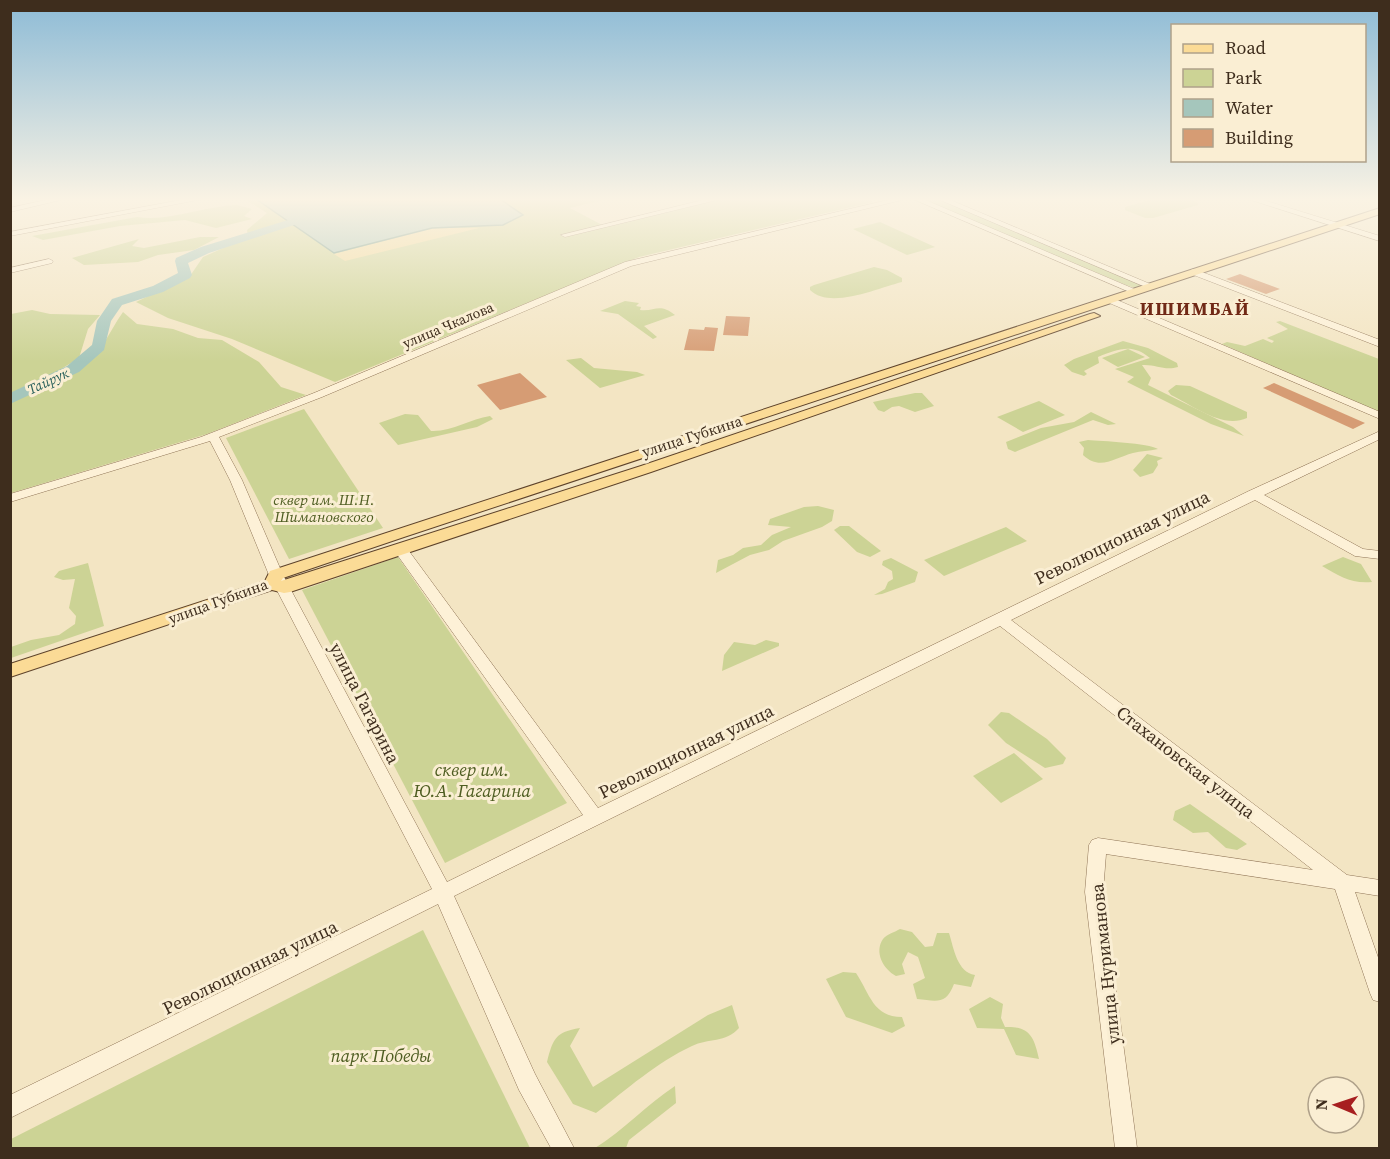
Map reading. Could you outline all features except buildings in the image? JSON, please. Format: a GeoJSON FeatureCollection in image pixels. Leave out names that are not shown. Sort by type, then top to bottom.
{"type":"FeatureCollection","features":[{"type":"Feature","properties":{"kind":"main road","name":"улица Губкина"},"geometry":{"type":"LineString","coordinates":[[278,582],[401,550],[1125,306],[1260,253]]}},
{"type":"Feature","properties":{"kind":"main road","name":"улица Губкина"},"geometry":{"type":"LineString","coordinates":[[10,671],[1151,286],[1195,277],[1209,277],[1281,253]]}},
{"type":"Feature","properties":{"kind":"street","name":"улица Чкалова"},"geometry":{"type":"LineString","coordinates":[[10,498],[212,435],[318,395],[628,264],[674,253]]}},
{"type":"Feature","properties":{"kind":"street"},"geometry":{"type":"LineString","coordinates":[[1045,253],[1136,291]]}},
{"type":"Feature","properties":{"kind":"street"},"geometry":{"type":"LineString","coordinates":[[1072,253],[1151,286]]}},
{"type":"Feature","properties":{"kind":"street"},"geometry":{"type":"LineString","coordinates":[[10,271],[49,261]]}},
{"type":"Feature","properties":{"kind":"street"},"geometry":{"type":"LineString","coordinates":[[1195,277],[1380,354]]}},
{"type":"Feature","properties":{"kind":"street"},"geometry":{"type":"LineString","coordinates":[[1209,277],[1380,344]]}},
{"type":"Feature","properties":{"kind":"street"},"geometry":{"type":"LineString","coordinates":[[1110,300],[1380,416]]}},
{"type":"Feature","properties":{"kind":"street","name":"Революционная улица"},"geometry":{"type":"LineString","coordinates":[[10,1107],[1380,434]]}},
{"type":"Feature","properties":{"kind":"street","name":"улица Гагарина"},"geometry":{"type":"LineString","coordinates":[[212,435],[236,480],[278,582],[443,893],[527,1082],[563,1149]]}},
{"type":"Feature","properties":{"kind":"street"},"geometry":{"type":"LineString","coordinates":[[1253,495],[1360,553],[1380,555]]}},
{"type":"Feature","properties":{"kind":"street"},"geometry":{"type":"LineString","coordinates":[[401,550],[595,818]]}},
{"type":"Feature","properties":{"kind":"street","name":"Стахановская улица"},"geometry":{"type":"LineString","coordinates":[[1000,619],[1342,882],[1380,888]]}},
{"type":"Feature","properties":{"kind":"street","name":"улица Нуриманова"},"geometry":{"type":"LineString","coordinates":[[1126,1149],[1094,892],[1098,845],[1342,882]]}},
{"type":"Feature","properties":{"kind":"street"},"geometry":{"type":"LineString","coordinates":[[1342,882],[1380,993]]}},
{"type":"Feature","properties":{"kind":"green space"},"geometry":{"type":"Polygon","coordinates":[[[89,253],[172,253],[138,262],[84,265],[72,258],[89,253]]]}},
{"type":"Feature","properties":{"kind":"green space"},"geometry":{"type":"Polygon","coordinates":[[[212,253],[656,253],[639,257],[335,382],[232,339],[168,318],[136,302],[190,276],[203,257],[212,253]]]}},
{"type":"Feature","properties":{"kind":"green space"},"geometry":{"type":"Polygon","coordinates":[[[1050,253],[1065,253],[1143,286],[1135,288],[1050,253]]]}},
{"type":"Feature","properties":{"kind":"green space"},"geometry":{"type":"Polygon","coordinates":[[[874,267],[887,270],[902,278],[902,282],[842,298],[819,296],[810,290],[810,287],[814,285],[874,267]]]}},
{"type":"Feature","properties":{"kind":"green space"},"geometry":{"type":"Polygon","coordinates":[[[625,301],[639,303],[636,306],[641,307],[640,310],[661,308],[675,315],[644,326],[657,337],[653,339],[618,314],[600,311],[625,301]]]}},
{"type":"Feature","properties":{"kind":"green space"},"geometry":{"type":"Polygon","coordinates":[[[32,310],[50,314],[100,315],[88,329],[79,358],[48,377],[11,394],[11,314],[32,310]]]}},
{"type":"Feature","properties":{"kind":"green space"},"geometry":{"type":"Polygon","coordinates":[[[123,312],[137,324],[173,329],[198,338],[222,340],[259,362],[281,387],[306,395],[207,434],[11,493],[11,402],[48,387],[81,366],[101,347],[123,312]]]}},
{"type":"Feature","properties":{"kind":"green space"},"geometry":{"type":"Polygon","coordinates":[[[1280,321],[1379,359],[1379,412],[1222,344],[1227,342],[1245,346],[1263,339],[1272,343],[1274,341],[1267,338],[1288,329],[1276,322],[1280,321]]]}},
{"type":"Feature","properties":{"kind":"green space"},"geometry":{"type":"Polygon","coordinates":[[[1123,341],[1148,348],[1177,363],[1178,367],[1173,368],[1142,365],[1151,378],[1148,385],[1233,427],[1244,436],[1211,424],[1127,382],[1134,377],[1115,369],[1150,358],[1137,350],[1118,350],[1098,357],[1099,363],[1084,371],[1087,374],[1084,376],[1072,372],[1064,365],[1123,341]]]}},
{"type":"Feature","properties":{"kind":"green space"},"geometry":{"type":"Polygon","coordinates":[[[1128,349],[1145,357],[1118,367],[1102,358],[1128,349]]]}},
{"type":"Feature","properties":{"kind":"green space"},"geometry":{"type":"Polygon","coordinates":[[[581,358],[594,368],[637,372],[645,375],[600,388],[566,360],[581,358]]]}},
{"type":"Feature","properties":{"kind":"green space"},"geometry":{"type":"Polygon","coordinates":[[[1176,385],[1190,386],[1247,412],[1247,418],[1228,421],[1208,415],[1171,395],[1168,391],[1176,385]]]}},
{"type":"Feature","properties":{"kind":"green space"},"geometry":{"type":"Polygon","coordinates":[[[922,393],[934,406],[915,412],[899,406],[884,412],[878,410],[873,402],[922,393]]]}},
{"type":"Feature","properties":{"kind":"green space"},"geometry":{"type":"Polygon","coordinates":[[[1039,401],[1065,415],[1023,432],[997,417],[1039,401]]]}},
{"type":"Feature","properties":{"kind":"green space","name":"сквер им. Ш.Н. Шимановского"},"geometry":{"type":"Polygon","coordinates":[[[304,409],[383,528],[289,559],[226,438],[304,409]]]}},
{"type":"Feature","properties":{"kind":"green space"},"geometry":{"type":"Polygon","coordinates":[[[1091,412],[1116,424],[1108,425],[1093,420],[1015,452],[1008,449],[1006,442],[1041,428],[1074,422],[1091,412]]]}},
{"type":"Feature","properties":{"kind":"green space"},"geometry":{"type":"Polygon","coordinates":[[[405,414],[418,415],[431,431],[446,430],[490,416],[493,419],[477,427],[398,445],[379,423],[405,414]]]}},
{"type":"Feature","properties":{"kind":"green space"},"geometry":{"type":"Polygon","coordinates":[[[1088,440],[1135,444],[1158,449],[1133,453],[1101,463],[1089,460],[1083,455],[1084,448],[1079,442],[1088,440]]]}},
{"type":"Feature","properties":{"kind":"green space"},"geometry":{"type":"Polygon","coordinates":[[[1147,454],[1163,458],[1157,461],[1158,465],[1153,473],[1140,477],[1133,470],[1147,454]]]}},
{"type":"Feature","properties":{"kind":"green space"},"geometry":{"type":"Polygon","coordinates":[[[818,506],[834,510],[832,521],[783,541],[769,550],[750,555],[716,573],[718,560],[733,555],[743,548],[761,545],[772,535],[791,527],[768,525],[770,519],[804,507],[818,506]]]}},
{"type":"Feature","properties":{"kind":"green space"},"geometry":{"type":"Polygon","coordinates":[[[840,526],[849,526],[881,551],[870,557],[857,552],[834,530],[840,526]]]}},
{"type":"Feature","properties":{"kind":"green space"},"geometry":{"type":"Polygon","coordinates":[[[1006,527],[1027,541],[944,576],[924,560],[1006,527]]]}},
{"type":"Feature","properties":{"kind":"green space","name":"сквер им. Ю.А. Гагарина"},"geometry":{"type":"Polygon","coordinates":[[[398,557],[567,803],[445,863],[302,590],[398,557]]]}},
{"type":"Feature","properties":{"kind":"green space"},"geometry":{"type":"Polygon","coordinates":[[[1343,557],[1361,564],[1372,582],[1351,580],[1322,566],[1343,557]]]}},
{"type":"Feature","properties":{"kind":"green space"},"geometry":{"type":"Polygon","coordinates":[[[891,558],[918,572],[915,582],[874,595],[885,589],[888,582],[893,579],[892,571],[882,565],[883,561],[891,558]]]}},
{"type":"Feature","properties":{"kind":"green space"},"geometry":{"type":"Polygon","coordinates":[[[88,563],[104,626],[11,658],[11,647],[31,640],[59,635],[75,624],[76,616],[69,608],[75,579],[63,580],[54,577],[59,571],[88,563]]]}},
{"type":"Feature","properties":{"kind":"green space"},"geometry":{"type":"Polygon","coordinates":[[[766,640],[779,643],[779,646],[722,671],[724,655],[734,642],[755,645],[766,640]]]}},
{"type":"Feature","properties":{"kind":"green space"},"geometry":{"type":"Polygon","coordinates":[[[1001,712],[1009,713],[1047,739],[1066,758],[1063,764],[1045,768],[1006,743],[988,725],[1001,712]]]}},
{"type":"Feature","properties":{"kind":"green space"},"geometry":{"type":"Polygon","coordinates":[[[1014,753],[1043,779],[1001,803],[973,776],[1014,753]]]}},
{"type":"Feature","properties":{"kind":"green space"},"geometry":{"type":"Polygon","coordinates":[[[1190,804],[1247,844],[1237,850],[1226,848],[1208,832],[1193,833],[1173,820],[1175,811],[1190,804]]]}},
{"type":"Feature","properties":{"kind":"green space"},"geometry":{"type":"Polygon","coordinates":[[[900,929],[912,932],[925,947],[933,946],[937,933],[949,933],[960,965],[975,975],[971,987],[954,984],[944,999],[935,1001],[917,999],[913,984],[925,978],[918,957],[908,952],[902,964],[905,974],[896,976],[881,960],[879,949],[883,939],[900,929]]]}},
{"type":"Feature","properties":{"kind":"green space","name":"парк Победы"},"geometry":{"type":"Polygon","coordinates":[[[423,930],[530,1148],[11,1148],[11,1139],[423,930]]]}},
{"type":"Feature","properties":{"kind":"green space"},"geometry":{"type":"Polygon","coordinates":[[[843,972],[856,973],[878,1009],[892,1016],[902,1017],[905,1026],[892,1033],[846,1017],[826,979],[843,972]]]}},
{"type":"Feature","properties":{"kind":"green space"},"geometry":{"type":"Polygon","coordinates":[[[990,997],[1003,1004],[1001,1018],[1005,1027],[1020,1028],[1029,1034],[1035,1044],[1039,1059],[1016,1055],[1004,1029],[977,1028],[969,1009],[990,997]]]}},
{"type":"Feature","properties":{"kind":"green space"},"geometry":{"type":"Polygon","coordinates":[[[732,1005],[739,1028],[734,1033],[698,1044],[666,1060],[596,1113],[573,1104],[547,1062],[556,1038],[560,1034],[580,1028],[570,1046],[593,1087],[708,1015],[732,1005]]]}},
{"type":"Feature","properties":{"kind":"green space"},"geometry":{"type":"Polygon","coordinates":[[[675,1086],[676,1103],[629,1140],[626,1148],[595,1148],[654,1101],[675,1086]]]}},
{"type":"Feature","properties":{"kind":"sand"},"geometry":{"type":"Polygon","coordinates":[[[337,253],[377,253],[345,261],[334,254],[337,253]]]}},
{"type":"Feature","properties":{"kind":"waterway","name":"Тайрук"},"geometry":{"type":"LineString","coordinates":[[10,399],[73,369],[99,347],[104,321],[117,302],[158,289],[185,275],[181,261],[198,253]]}},
{"type":"Feature","properties":{"kind":"district","name":"ИШИМБАЙ"},"geometry":{"type":"Point","coordinates":[1195,308]}}]}
